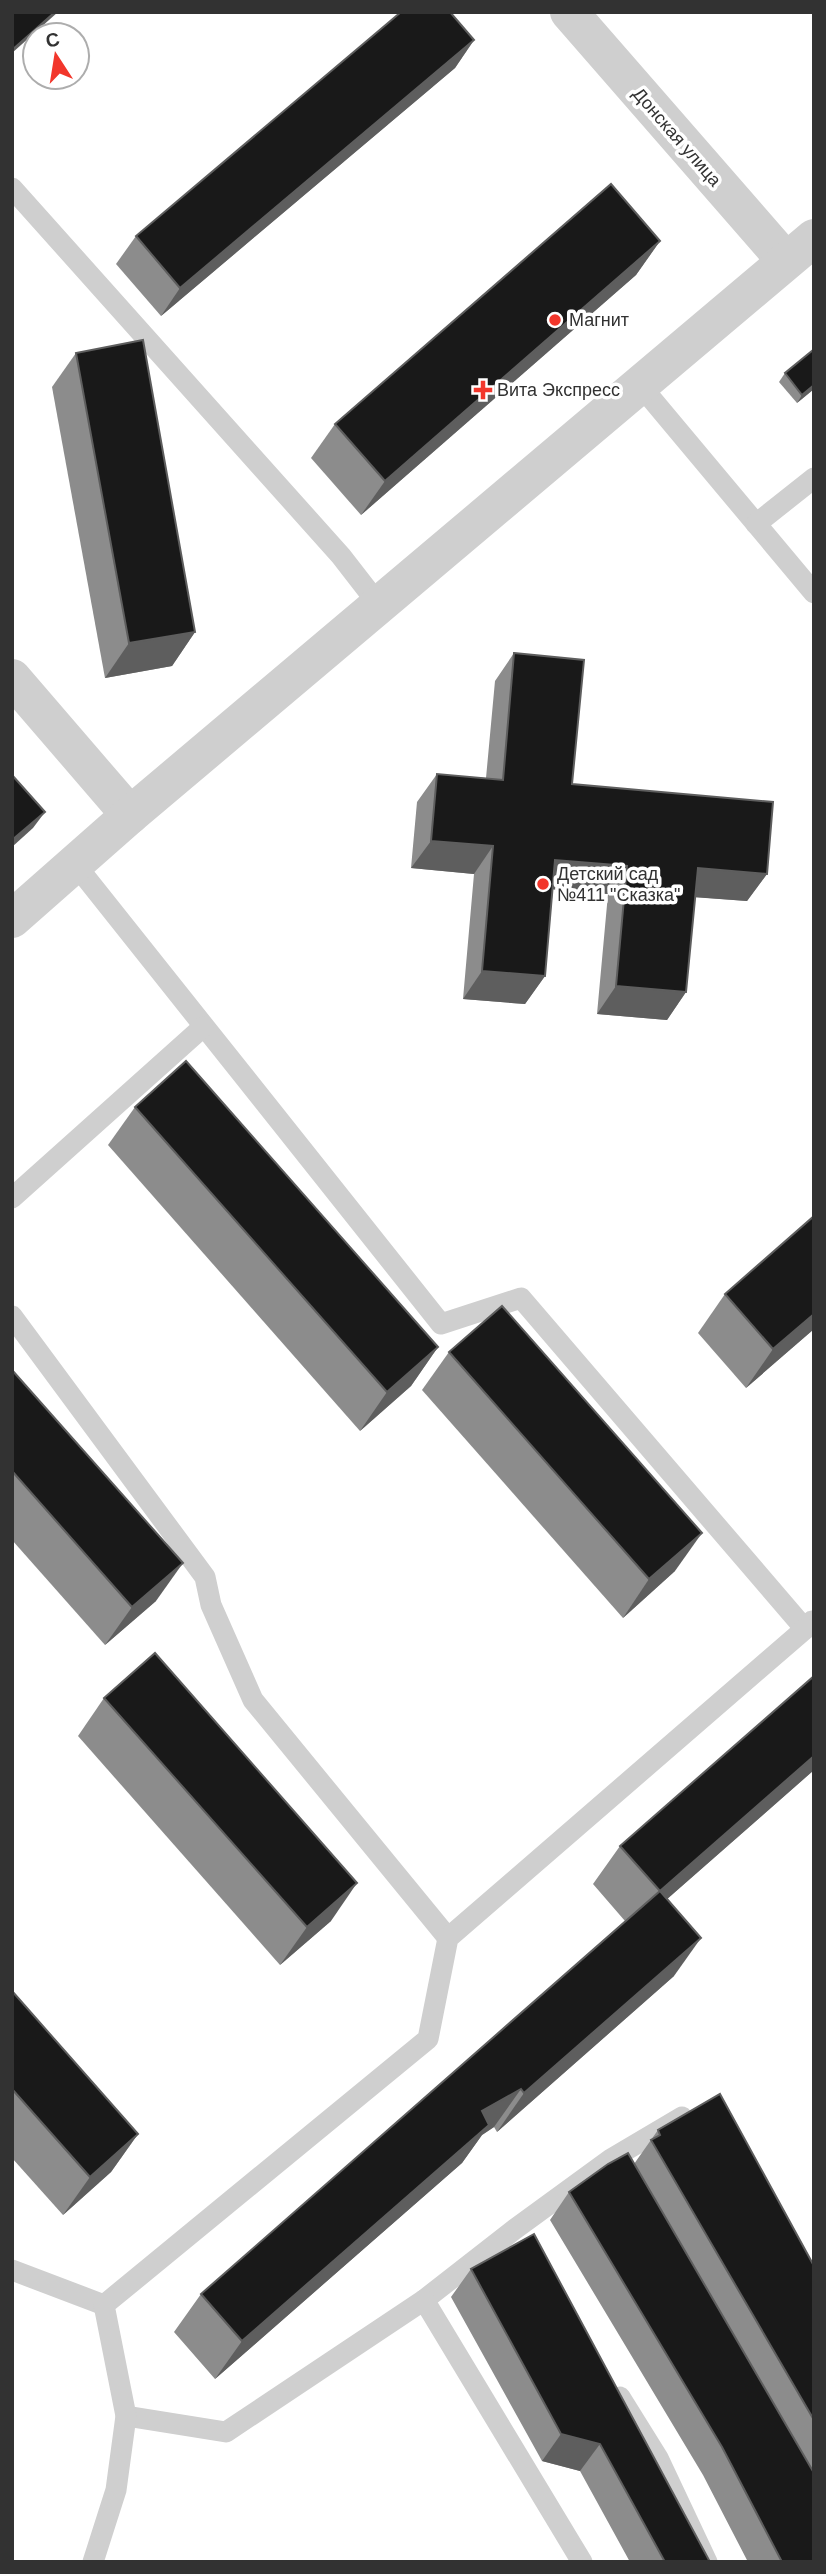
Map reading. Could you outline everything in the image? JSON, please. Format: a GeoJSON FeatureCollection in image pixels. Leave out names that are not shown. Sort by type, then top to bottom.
{"type":"FeatureCollection","features":[{"type":"Feature","properties":{"kind":"street","name":"Донская улица"},"geometry":{"type":"LineString","coordinates":[[569,12],[800,249]]}},
{"type":"Feature","properties":{"kind":"street"},"geometry":{"type":"LineString","coordinates":[[12,919],[130,815],[800,249]]}},
{"type":"Feature","properties":{"kind":"street"},"geometry":{"type":"LineString","coordinates":[[12,678],[130,815]]}},
{"type":"Feature","properties":{"kind":"lane"},"geometry":{"type":"LineString","coordinates":[[12,188],[341,556],[379,605]]}},
{"type":"Feature","properties":{"kind":"lane"},"geometry":{"type":"LineString","coordinates":[[640,385],[814,593]]}},
{"type":"Feature","properties":{"kind":"lane"},"geometry":{"type":"LineString","coordinates":[[756,524],[814,478]]}},
{"type":"Feature","properties":{"kind":"lane"},"geometry":{"type":"LineString","coordinates":[[75,864],[440,1324],[521,1298],[809,1624],[448,1938],[428,2039],[104,2305]]}},
{"type":"Feature","properties":{"kind":"lane"},"geometry":{"type":"LineString","coordinates":[[12,1198],[203,1027]]}},
{"type":"Feature","properties":{"kind":"lane"},"geometry":{"type":"LineString","coordinates":[[12,1316],[205,1577],[211,1605],[253,1700],[448,1938]]}},
{"type":"Feature","properties":{"kind":"lane"},"geometry":{"type":"LineString","coordinates":[[126,2417],[226,2432],[424,2300],[515,2229],[697,2108]]}},
{"type":"Feature","properties":{"kind":"lane"},"geometry":{"type":"LineString","coordinates":[[515,2229],[529,2252]]}},
{"type":"Feature","properties":{"kind":"lane"},"geometry":{"type":"LineString","coordinates":[[12,2270],[104,2305]]}},
{"type":"Feature","properties":{"kind":"lane"},"geometry":{"type":"LineString","coordinates":[[424,2300],[582,2562]]}},
{"type":"Feature","properties":{"kind":"lane"},"geometry":{"type":"LineString","coordinates":[[93,2562],[116,2490],[126,2417],[104,2305]]}},
{"type":"Feature","properties":{"kind":"lane"},"geometry":{"type":"LineString","coordinates":[[608,2378],[658,2458],[707,2562]]}},
{"type":"Feature","properties":{"kind":"building"},"geometry":{"type":"Polygon","coordinates":[[[12,12],[55,12],[45,21],[21,21],[21,42],[12,50],[12,12]]]}},
{"type":"Feature","properties":{"kind":"building"},"geometry":{"type":"Polygon","coordinates":[[[401,12],[450,12],[474,40],[180,288],[136,236],[401,12]]]}},
{"type":"Feature","properties":{"kind":"building"},"geometry":{"type":"Polygon","coordinates":[[[611,184],[660,241],[385,481],[335,424],[611,184]]]}},
{"type":"Feature","properties":{"kind":"building"},"geometry":{"type":"Polygon","coordinates":[[[143,340],[195,632],[129,643],[76,353],[143,340]]]}},
{"type":"Feature","properties":{"kind":"building"},"geometry":{"type":"Polygon","coordinates":[[[813,350],[814,385],[802,395],[785,373],[813,350]]]}},
{"type":"Feature","properties":{"kind":"building"},"geometry":{"type":"Polygon","coordinates":[[[514,653],[584,660],[572,784],[773,802],[767,874],[698,868],[686,992],[616,986],[627,866],[555,860],[545,976],[482,971],[493,846],[431,841],[437,774],[503,780],[514,653]]]}},
{"type":"Feature","properties":{"kind":"building"},"geometry":{"type":"Polygon","coordinates":[[[12,775],[45,812],[12,840],[12,775]]]}},
{"type":"Feature","properties":{"kind":"building"},"geometry":{"type":"Polygon","coordinates":[[[186,1061],[438,1347],[387,1392],[135,1107],[186,1061]]]}},
{"type":"Feature","properties":{"kind":"building"},"geometry":{"type":"Polygon","coordinates":[[[814,1216],[814,1314],[773,1349],[725,1294],[814,1216]]]}},
{"type":"Feature","properties":{"kind":"building"},"geometry":{"type":"Polygon","coordinates":[[[502,1306],[702,1533],[649,1579],[449,1352],[502,1306]]]}},
{"type":"Feature","properties":{"kind":"building"},"geometry":{"type":"Polygon","coordinates":[[[12,1370],[183,1563],[132,1607],[12,1471],[12,1370]]]}},
{"type":"Feature","properties":{"kind":"building"},"geometry":{"type":"Polygon","coordinates":[[[155,1653],[357,1883],[307,1927],[104,1698],[155,1653]]]}},
{"type":"Feature","properties":{"kind":"building"},"geometry":{"type":"Polygon","coordinates":[[[814,1676],[814,1756],[660,1891],[620,1846],[814,1676]]]}},
{"type":"Feature","properties":{"kind":"building"},"geometry":{"type":"Polygon","coordinates":[[[660,1891],[701,1938],[524,2093],[521,2089],[482,2111],[489,2125],[242,2341],[201,2294],[660,1891]]]}},
{"type":"Feature","properties":{"kind":"building"},"geometry":{"type":"Polygon","coordinates":[[[12,1991],[138,2134],[90,2177],[12,2089],[12,1991]]]}},
{"type":"Feature","properties":{"kind":"building"},"geometry":{"type":"Polygon","coordinates":[[[720,2094],[814,2266],[814,2420],[651,2140],[660,2135],[658,2130],[720,2094]]]}},
{"type":"Feature","properties":{"kind":"building"},"geometry":{"type":"Polygon","coordinates":[[[628,2153],[814,2473],[814,2562],[782,2562],[722,2447],[569,2192],[628,2153]]]}},
{"type":"Feature","properties":{"kind":"building"},"geometry":{"type":"Polygon","coordinates":[[[534,2234],[710,2562],[665,2562],[600,2444],[561,2434],[471,2269],[534,2234]]]}},
{"type":"Feature","properties":{"kind":"place","name":"Магнит"},"geometry":{"type":"Point","coordinates":[555,320]}},
{"type":"Feature","properties":{"kind":"place","name":"Вита Экспресс"},"geometry":{"type":"Point","coordinates":[483,390]}},
{"type":"Feature","properties":{"kind":"place","name":"Детский сад №411 \"Сказка\""},"geometry":{"type":"Point","coordinates":[543,884]}}]}
